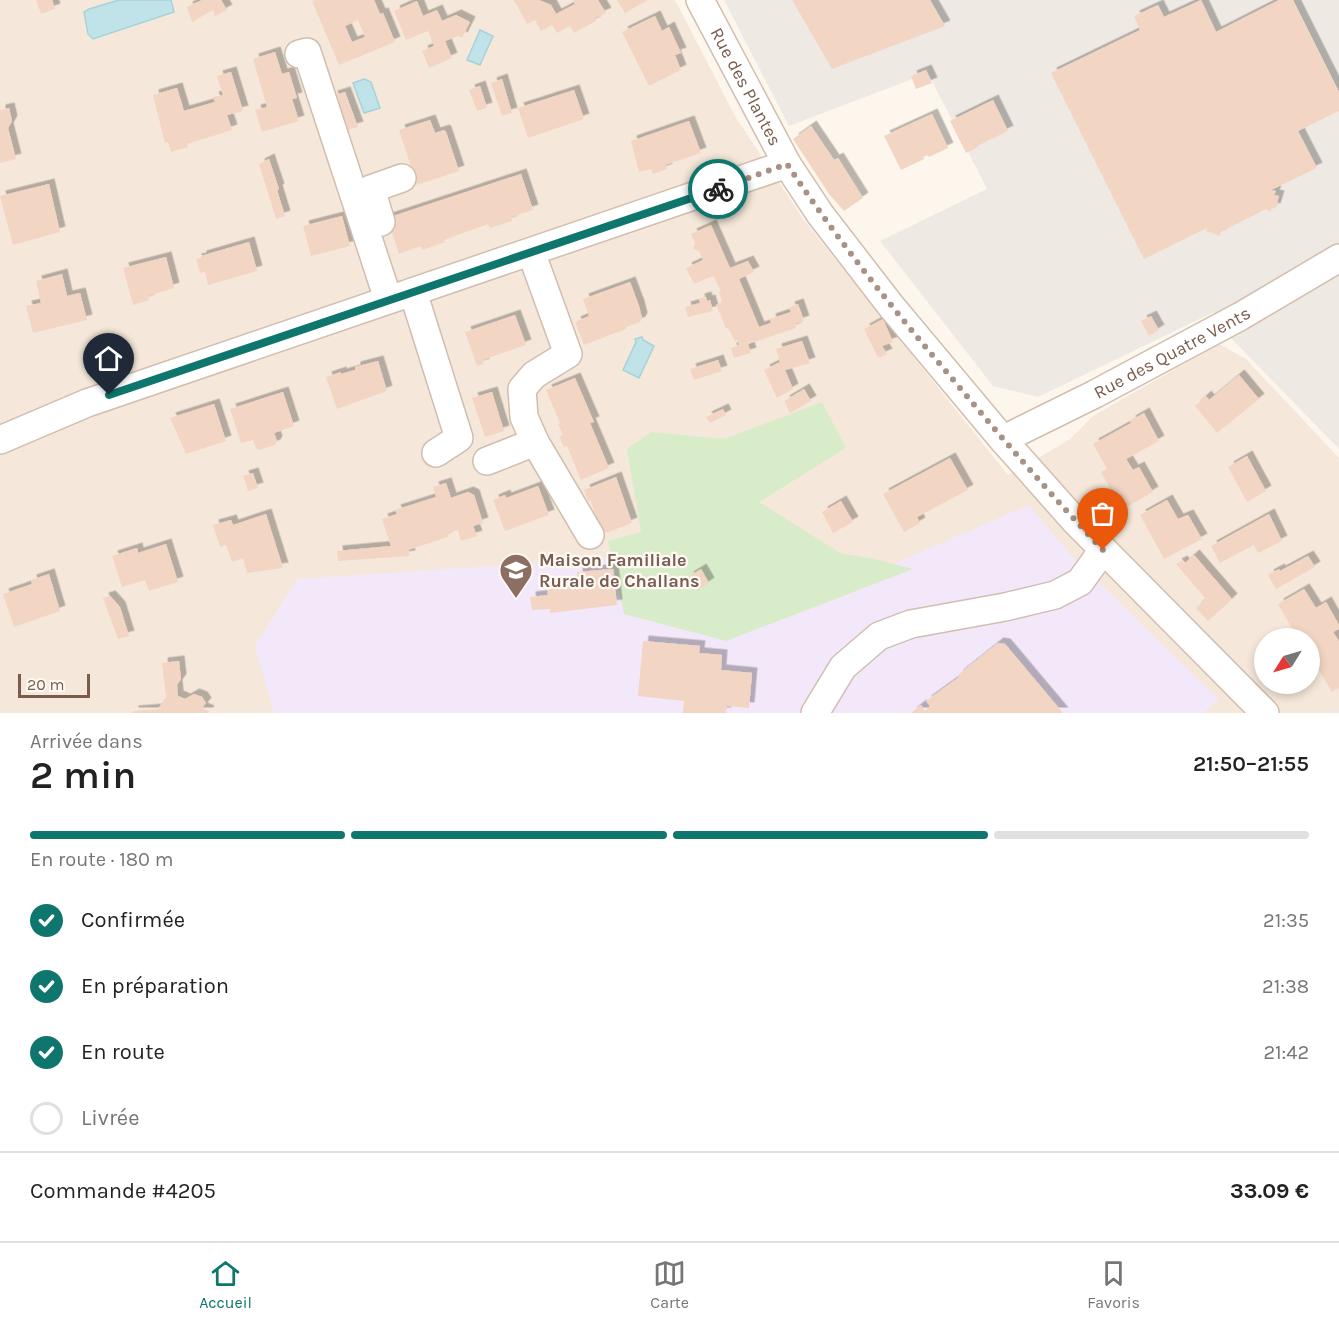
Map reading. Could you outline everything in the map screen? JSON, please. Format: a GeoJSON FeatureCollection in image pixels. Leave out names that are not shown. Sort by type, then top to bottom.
{"type":"FeatureCollection","features":[{"type":"Feature","properties":{"kind":"street","name":"Rue des Plantes"},"geometry":{"type":"LineString","coordinates":[[700,0],[787,164],[820,214],[891,306],[1004,441],[1103,550],[1265,713]]}},
{"type":"Feature","properties":{"kind":"street"},"geometry":{"type":"LineString","coordinates":[[299,54],[307,52],[459,438],[436,453]]}},
{"type":"Feature","properties":{"kind":"street"},"geometry":{"type":"LineString","coordinates":[[0,440],[87,403],[787,164]]}},
{"type":"Feature","properties":{"kind":"street"},"geometry":{"type":"LineString","coordinates":[[402,178],[371,189],[402,295]]}},
{"type":"Feature","properties":{"kind":"street"},"geometry":{"type":"LineString","coordinates":[[531,252],[568,354],[534,375],[522,389],[524,417],[535,442],[590,535]]}},
{"type":"Feature","properties":{"kind":"street","name":"Rue des Quatre Vents"},"geometry":{"type":"LineString","coordinates":[[1004,441],[1241,316],[1339,258]]}},
{"type":"Feature","properties":{"kind":"street"},"geometry":{"type":"LineString","coordinates":[[487,460],[535,442]]}},
{"type":"Feature","properties":{"kind":"street"},"geometry":{"type":"LineString","coordinates":[[815,713],[843,668],[879,636],[911,624],[1005,608],[1055,595],[1080,582],[1103,550]]}},
{"type":"Feature","properties":{"kind":"shaded area"},"geometry":{"type":"Polygon","coordinates":[[[0,0],[675,0],[735,116],[804,220],[1008,475],[1069,440],[1093,416],[1219,344],[1246,359],[1339,458],[1339,713],[0,713],[0,0]]]}},
{"type":"Feature","properties":{"kind":"shaded area"},"geometry":{"type":"Polygon","coordinates":[[[724,0],[1339,0],[1339,449],[1231,338],[1214,312],[1038,397],[993,386],[880,241],[987,189],[928,73],[789,126],[724,0]]]}},
{"type":"Feature","properties":{"kind":"shaded area","name":"Maison Familiale Rurale de Challans"},"geometry":{"type":"Polygon","coordinates":[[[1029,505],[1068,552],[1219,700],[1203,713],[274,713],[255,646],[297,579],[705,552],[767,619],[1029,505]]]}},
{"type":"Feature","properties":{"kind":"green space"},"geometry":{"type":"Polygon","coordinates":[[[822,402],[846,448],[759,502],[840,553],[913,569],[726,641],[624,614],[608,541],[641,532],[627,449],[651,432],[724,439],[822,402]]]}},
{"type":"Feature","properties":{"kind":"water"},"geometry":{"type":"Polygon","coordinates":[[[119,0],[171,0],[174,12],[93,39],[88,34],[84,12],[119,0]]]}},
{"type":"Feature","properties":{"kind":"water"},"geometry":{"type":"Polygon","coordinates":[[[480,30],[493,36],[480,65],[467,60],[480,30]]]}},
{"type":"Feature","properties":{"kind":"water"},"geometry":{"type":"Polygon","coordinates":[[[364,79],[371,82],[380,108],[364,113],[353,83],[364,79]]]}},
{"type":"Feature","properties":{"kind":"water"},"geometry":{"type":"Polygon","coordinates":[[[642,337],[654,346],[639,378],[623,370],[636,342],[635,339],[642,337]]]}},
{"type":"Feature","properties":{"kind":"building"},"geometry":{"type":"Polygon","coordinates":[[[36,0],[52,0],[55,9],[41,14],[36,0]]]}},
{"type":"Feature","properties":{"kind":"building"},"geometry":{"type":"Polygon","coordinates":[[[202,0],[221,0],[227,10],[215,16],[213,10],[192,22],[187,7],[202,0]]]}},
{"type":"Feature","properties":{"kind":"building"},"geometry":{"type":"Polygon","coordinates":[[[374,0],[380,14],[383,13],[395,42],[339,65],[312,1],[374,0]],[[358,20],[345,26],[352,42],[365,37],[358,20]]]}},
{"type":"Feature","properties":{"kind":"building"},"geometry":{"type":"Polygon","coordinates":[[[514,0],[539,0],[551,5],[556,14],[575,4],[573,0],[598,0],[606,13],[574,33],[570,26],[557,33],[552,25],[541,31],[535,20],[527,24],[514,0]]]}},
{"type":"Feature","properties":{"kind":"building"},"geometry":{"type":"Polygon","coordinates":[[[617,0],[648,0],[625,13],[617,0]]]}},
{"type":"Feature","properties":{"kind":"building"},"geometry":{"type":"Polygon","coordinates":[[[792,0],[930,0],[945,26],[832,69],[792,0]]]}},
{"type":"Feature","properties":{"kind":"building"},"geometry":{"type":"Polygon","coordinates":[[[1201,0],[1216,32],[1279,0],[1293,0],[1339,92],[1339,111],[1298,131],[1317,168],[1271,190],[1276,191],[1274,195],[1279,196],[1275,209],[1272,208],[1270,212],[1266,209],[1221,232],[1220,236],[1206,231],[1207,228],[1144,259],[1051,73],[1140,30],[1134,16],[1158,5],[1164,17],[1201,0]]]}},
{"type":"Feature","properties":{"kind":"building"},"geometry":{"type":"Polygon","coordinates":[[[417,1],[423,16],[437,10],[442,21],[456,15],[470,22],[462,38],[458,36],[445,41],[452,58],[429,68],[422,51],[434,46],[428,31],[406,40],[394,11],[417,1]]]}},
{"type":"Feature","properties":{"kind":"building"},"geometry":{"type":"Polygon","coordinates":[[[655,16],[662,31],[669,27],[681,53],[675,55],[681,70],[649,86],[622,32],[655,16]]]}},
{"type":"Feature","properties":{"kind":"building"},"geometry":{"type":"Polygon","coordinates":[[[275,52],[282,74],[289,72],[297,98],[292,99],[299,121],[262,132],[255,110],[267,107],[253,59],[275,52]]]}},
{"type":"Feature","properties":{"kind":"building"},"geometry":{"type":"Polygon","coordinates":[[[926,70],[932,83],[916,89],[911,76],[926,70]]]}},
{"type":"Feature","properties":{"kind":"building"},"geometry":{"type":"Polygon","coordinates":[[[231,72],[243,111],[227,115],[232,130],[187,144],[188,147],[171,152],[168,142],[165,143],[153,95],[177,88],[184,111],[215,102],[213,97],[223,95],[217,76],[231,72]]]}},
{"type":"Feature","properties":{"kind":"building"},"geometry":{"type":"Polygon","coordinates":[[[502,79],[512,113],[502,116],[491,83],[502,79]]]}},
{"type":"Feature","properties":{"kind":"building"},"geometry":{"type":"Polygon","coordinates":[[[480,86],[487,108],[477,111],[469,90],[480,86]]]}},
{"type":"Feature","properties":{"kind":"building"},"geometry":{"type":"Polygon","coordinates":[[[574,90],[584,119],[528,138],[518,108],[574,90]]]}},
{"type":"Feature","properties":{"kind":"building"},"geometry":{"type":"Polygon","coordinates":[[[345,92],[358,127],[344,131],[332,96],[345,92]]]}},
{"type":"Feature","properties":{"kind":"building"},"geometry":{"type":"Polygon","coordinates":[[[993,100],[1008,131],[966,153],[950,121],[993,100]]]}},
{"type":"Feature","properties":{"kind":"building"},"geometry":{"type":"Polygon","coordinates":[[[9,108],[12,121],[8,128],[16,159],[0,163],[0,110],[9,108]]]}},
{"type":"Feature","properties":{"kind":"building"},"geometry":{"type":"Polygon","coordinates":[[[932,114],[948,148],[929,157],[928,155],[923,157],[924,159],[901,170],[884,136],[932,114]]]}},
{"type":"Feature","properties":{"kind":"building"},"geometry":{"type":"Polygon","coordinates":[[[430,120],[435,133],[444,130],[446,132],[459,171],[417,185],[399,130],[430,120]]]}},
{"type":"Feature","properties":{"kind":"building"},"geometry":{"type":"Polygon","coordinates":[[[689,121],[701,153],[665,165],[667,169],[653,174],[651,169],[639,172],[631,141],[689,121]]]}},
{"type":"Feature","properties":{"kind":"building"},"geometry":{"type":"Polygon","coordinates":[[[811,126],[834,160],[838,158],[863,198],[844,211],[829,194],[793,139],[811,126]]]}},
{"type":"Feature","properties":{"kind":"building"},"geometry":{"type":"Polygon","coordinates":[[[269,159],[285,216],[276,219],[259,164],[269,159]]]}},
{"type":"Feature","properties":{"kind":"building"},"geometry":{"type":"Polygon","coordinates":[[[521,174],[533,210],[511,217],[512,221],[490,228],[488,224],[434,246],[422,250],[421,246],[399,254],[387,218],[521,174]]]}},
{"type":"Feature","properties":{"kind":"building"},"geometry":{"type":"Polygon","coordinates":[[[49,184],[60,232],[13,245],[0,196],[49,184]]]}},
{"type":"Feature","properties":{"kind":"building"},"geometry":{"type":"Polygon","coordinates":[[[342,216],[350,246],[311,256],[303,226],[342,216]]]}},
{"type":"Feature","properties":{"kind":"building"},"geometry":{"type":"Polygon","coordinates":[[[711,225],[730,268],[748,261],[754,272],[739,279],[759,327],[771,323],[770,319],[791,312],[789,307],[798,304],[804,321],[795,324],[796,328],[748,344],[751,353],[734,358],[731,348],[739,345],[738,340],[735,341],[726,328],[716,305],[722,302],[719,292],[721,291],[713,276],[694,284],[686,268],[703,260],[699,251],[693,249],[695,243],[691,234],[711,225]]]}},
{"type":"Feature","properties":{"kind":"building"},"geometry":{"type":"Polygon","coordinates":[[[249,242],[257,271],[208,285],[205,272],[200,273],[196,259],[249,242]]]}},
{"type":"Feature","properties":{"kind":"building"},"geometry":{"type":"Polygon","coordinates":[[[166,257],[174,288],[148,296],[149,300],[133,305],[123,268],[166,257]]]}},
{"type":"Feature","properties":{"kind":"building"},"geometry":{"type":"Polygon","coordinates":[[[62,274],[67,296],[80,293],[87,320],[33,333],[26,306],[41,303],[36,281],[62,274]]]}},
{"type":"Feature","properties":{"kind":"building"},"geometry":{"type":"Polygon","coordinates":[[[630,282],[642,318],[640,322],[584,345],[575,322],[589,316],[583,299],[630,282]]]}},
{"type":"Feature","properties":{"kind":"building"},"geometry":{"type":"Polygon","coordinates":[[[706,297],[707,301],[710,300],[713,311],[688,317],[685,307],[700,303],[699,299],[706,297]]]}},
{"type":"Feature","properties":{"kind":"building"},"geometry":{"type":"Polygon","coordinates":[[[515,315],[526,345],[482,360],[484,364],[477,366],[465,332],[515,315]]]}},
{"type":"Feature","properties":{"kind":"building"},"geometry":{"type":"Polygon","coordinates":[[[1151,316],[1159,330],[1149,336],[1141,321],[1151,316]]]}},
{"type":"Feature","properties":{"kind":"building"},"geometry":{"type":"Polygon","coordinates":[[[883,319],[893,342],[882,346],[887,354],[878,358],[864,329],[883,319]]]}},
{"type":"Feature","properties":{"kind":"building"},"geometry":{"type":"Polygon","coordinates":[[[802,341],[810,363],[785,370],[793,389],[777,398],[764,370],[780,362],[776,349],[802,341]]]}},
{"type":"Feature","properties":{"kind":"building"},"geometry":{"type":"Polygon","coordinates":[[[718,360],[722,371],[694,380],[690,369],[718,360]]]}},
{"type":"Feature","properties":{"kind":"building"},"geometry":{"type":"Polygon","coordinates":[[[378,361],[387,391],[337,409],[326,377],[355,370],[355,367],[378,361]]]}},
{"type":"Feature","properties":{"kind":"building"},"geometry":{"type":"Polygon","coordinates":[[[1239,375],[1259,399],[1217,433],[1195,406],[1206,396],[1209,400],[1239,375]]]}},
{"type":"Feature","properties":{"kind":"building"},"geometry":{"type":"Polygon","coordinates":[[[575,378],[594,422],[590,423],[609,468],[581,480],[567,446],[564,447],[559,436],[563,435],[558,424],[560,423],[546,390],[575,378]]]}},
{"type":"Feature","properties":{"kind":"building"},"geometry":{"type":"Polygon","coordinates":[[[804,389],[811,401],[790,413],[784,401],[804,389]]]}},
{"type":"Feature","properties":{"kind":"building"},"geometry":{"type":"Polygon","coordinates":[[[283,392],[294,426],[274,433],[277,441],[275,445],[259,450],[253,440],[241,443],[230,409],[283,392]]]}},
{"type":"Feature","properties":{"kind":"building"},"geometry":{"type":"Polygon","coordinates":[[[492,392],[504,431],[485,437],[472,398],[492,392]]]}},
{"type":"Feature","properties":{"kind":"building"},"geometry":{"type":"Polygon","coordinates":[[[214,404],[226,441],[186,454],[170,418],[214,404]]]}},
{"type":"Feature","properties":{"kind":"building"},"geometry":{"type":"Polygon","coordinates":[[[723,409],[726,415],[710,423],[706,417],[723,409]]]}},
{"type":"Feature","properties":{"kind":"building"},"geometry":{"type":"Polygon","coordinates":[[[1144,413],[1159,441],[1126,459],[1133,470],[1139,467],[1153,492],[1125,508],[1119,497],[1116,499],[1101,472],[1107,469],[1093,444],[1144,413]]]}},
{"type":"Feature","properties":{"kind":"building"},"geometry":{"type":"Polygon","coordinates":[[[1247,456],[1266,491],[1247,502],[1228,467],[1247,456]]]}},
{"type":"Feature","properties":{"kind":"building"},"geometry":{"type":"Polygon","coordinates":[[[950,458],[968,490],[917,517],[920,523],[904,532],[883,494],[950,458]]]}},
{"type":"Feature","properties":{"kind":"building"},"geometry":{"type":"Polygon","coordinates":[[[253,473],[258,488],[248,491],[243,476],[253,473]]]}},
{"type":"Feature","properties":{"kind":"building"},"geometry":{"type":"Polygon","coordinates":[[[616,477],[632,523],[603,534],[584,490],[616,477]]]}},
{"type":"Feature","properties":{"kind":"building"},"geometry":{"type":"Polygon","coordinates":[[[446,483],[451,498],[468,492],[474,495],[483,523],[473,526],[477,536],[461,541],[458,530],[448,533],[448,537],[408,550],[410,556],[338,561],[337,551],[391,546],[382,519],[397,514],[395,510],[436,497],[433,487],[446,483]]]}},
{"type":"Feature","properties":{"kind":"building"},"geometry":{"type":"Polygon","coordinates":[[[538,486],[549,515],[505,531],[493,500],[505,495],[506,498],[538,486]]]}},
{"type":"Feature","properties":{"kind":"building"},"geometry":{"type":"Polygon","coordinates":[[[1167,500],[1178,519],[1188,515],[1202,539],[1164,559],[1140,515],[1167,500]]]}},
{"type":"Feature","properties":{"kind":"building"},"geometry":{"type":"Polygon","coordinates":[[[841,501],[853,522],[833,533],[822,512],[841,501]]]}},
{"type":"Feature","properties":{"kind":"building"},"geometry":{"type":"Polygon","coordinates":[[[266,514],[283,568],[247,573],[243,558],[232,562],[226,545],[220,547],[213,525],[231,520],[233,525],[266,514]]]}},
{"type":"Feature","properties":{"kind":"building"},"geometry":{"type":"Polygon","coordinates":[[[1269,514],[1282,541],[1258,553],[1254,545],[1220,563],[1211,546],[1269,514]]]}},
{"type":"Feature","properties":{"kind":"building"},"geometry":{"type":"Polygon","coordinates":[[[166,544],[178,582],[149,591],[145,580],[122,587],[112,556],[137,548],[138,553],[166,544]]]}},
{"type":"Feature","properties":{"kind":"building"},"geometry":{"type":"Polygon","coordinates":[[[1194,555],[1232,599],[1208,621],[1196,608],[1206,599],[1176,564],[1182,561],[1184,564],[1194,555]]]}},
{"type":"Feature","properties":{"kind":"building"},"geometry":{"type":"Polygon","coordinates":[[[1308,556],[1315,567],[1276,589],[1268,575],[1308,556]]]}},
{"type":"Feature","properties":{"kind":"building"},"geometry":{"type":"Polygon","coordinates":[[[613,569],[617,605],[550,613],[550,609],[532,610],[530,597],[548,595],[547,588],[578,585],[577,572],[613,569]]]}},
{"type":"Feature","properties":{"kind":"building"},"geometry":{"type":"Polygon","coordinates":[[[701,569],[709,583],[697,591],[688,577],[701,569]]]}},
{"type":"Feature","properties":{"kind":"building"},"geometry":{"type":"Polygon","coordinates":[[[49,574],[60,611],[14,627],[3,594],[32,584],[31,580],[49,574]]]}},
{"type":"Feature","properties":{"kind":"building"},"geometry":{"type":"Polygon","coordinates":[[[1304,589],[1316,608],[1326,602],[1339,625],[1339,629],[1333,632],[1339,641],[1339,688],[1332,692],[1320,672],[1320,628],[1292,628],[1278,604],[1304,589]]]}},
{"type":"Feature","properties":{"kind":"building"},"geometry":{"type":"Polygon","coordinates":[[[110,596],[120,607],[129,636],[118,639],[103,598],[110,596]]]}},
{"type":"Feature","properties":{"kind":"building"},"geometry":{"type":"Polygon","coordinates":[[[643,641],[700,646],[699,653],[722,655],[721,670],[752,673],[749,708],[727,706],[726,713],[683,713],[684,701],[638,696],[643,641]]]}},
{"type":"Feature","properties":{"kind":"building"},"geometry":{"type":"Polygon","coordinates":[[[998,643],[1005,644],[1063,713],[911,713],[921,705],[925,711],[930,706],[926,701],[959,677],[958,675],[998,643]]]}},
{"type":"Feature","properties":{"kind":"building"},"geometry":{"type":"Polygon","coordinates":[[[179,661],[181,679],[177,685],[178,696],[185,699],[194,694],[202,697],[206,703],[202,708],[209,711],[208,713],[133,713],[133,711],[158,709],[166,697],[162,663],[179,661]]]}},
{"type":"Feature","properties":{"kind":"way so far"},"geometry":{"type":"LineString","coordinates":[[718,189],[787,164],[820,214],[891,306],[1004,441],[1103,550]]}},
{"type":"Feature","properties":{"kind":"place","name":"Maison Familiale Rurale de Challans"},"geometry":{"type":"Point","coordinates":[516,599]}},
{"type":"Feature","properties":{"kind":"route"},"geometry":{"type":"LineString","coordinates":[[109,395],[718,189]]}}]}
